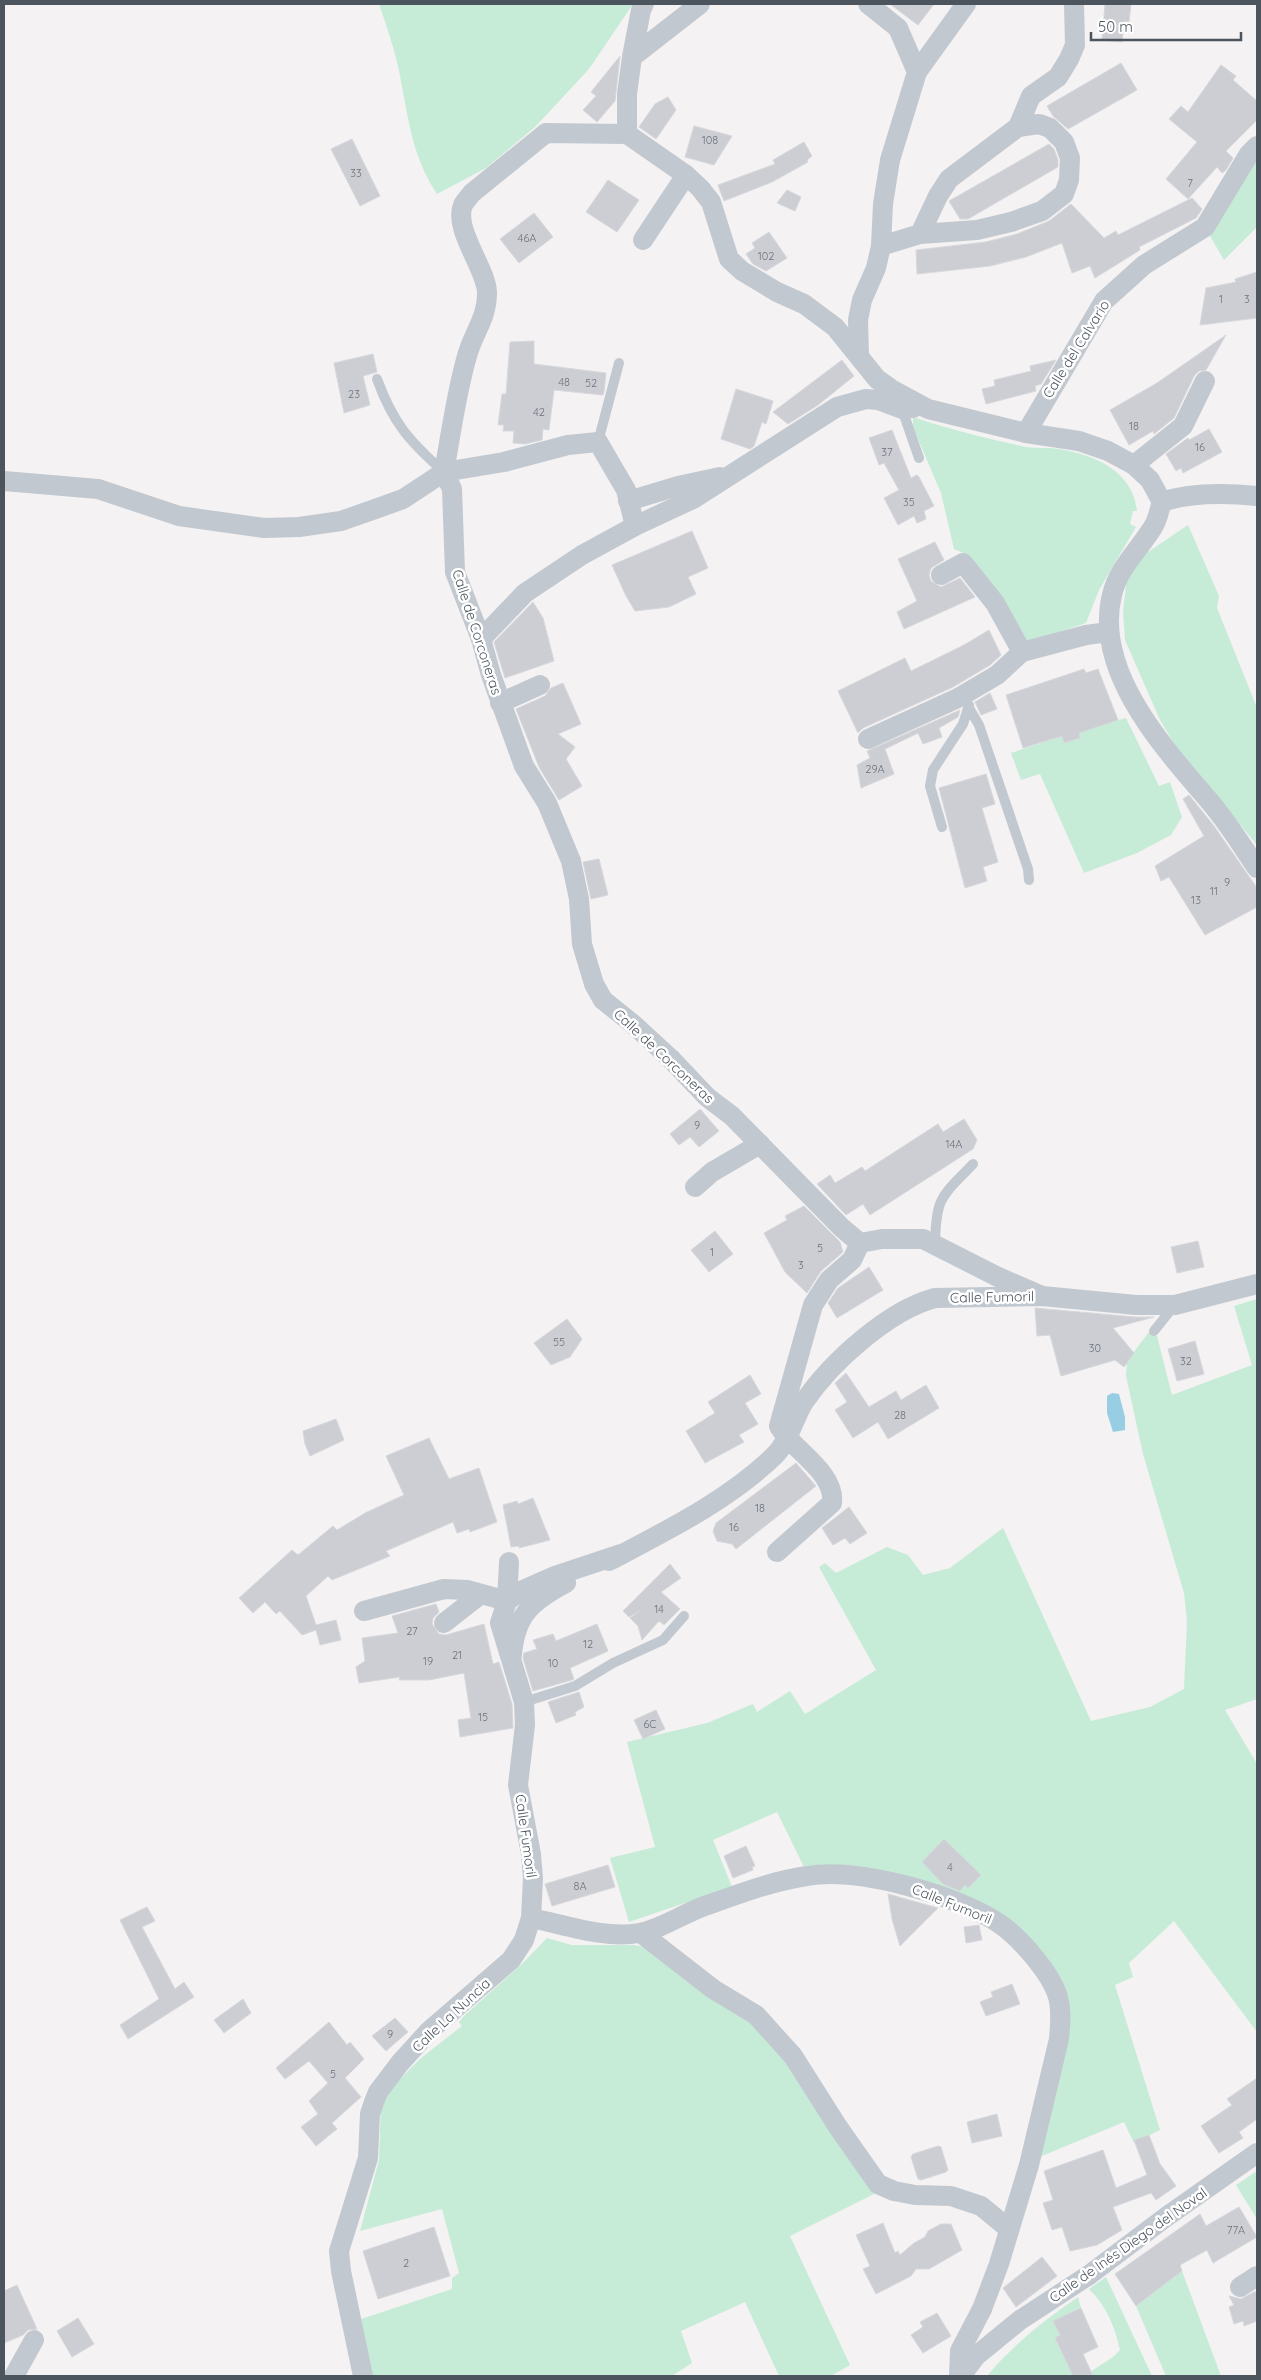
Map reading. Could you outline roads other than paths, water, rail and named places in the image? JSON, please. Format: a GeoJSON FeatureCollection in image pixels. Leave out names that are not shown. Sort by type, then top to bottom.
{"type":"FeatureCollection","features":[{"type":"Feature","properties":{"kind":"street"},"geometry":{"type":"LineString","coordinates":[[626,134],[626,94],[641,10],[644,4]]}},
{"type":"Feature","properties":{"kind":"street"},"geometry":{"type":"LineString","coordinates":[[632,57],[700,4]]}},
{"type":"Feature","properties":{"kind":"street"},"geometry":{"type":"LineString","coordinates":[[868,4],[898,28],[917,72]]}},
{"type":"Feature","properties":{"kind":"street"},"geometry":{"type":"LineString","coordinates":[[859,355],[860,310],[876,268],[881,246],[882,204],[890,160],[917,72],[966,4]]}},
{"type":"Feature","properties":{"kind":"street"},"geometry":{"type":"LineString","coordinates":[[920,234],[938,196],[949,179],[1018,126],[1031,96],[1058,77],[1069,59],[1075,44],[1074,4]]}},
{"type":"Feature","properties":{"kind":"street"},"geometry":{"type":"LineString","coordinates":[[881,246],[920,234],[977,230],[1011,222],[1042,210],[1064,194],[1069,180],[1070,158],[1064,142],[1050,128],[1039,124],[1018,126]]}},
{"type":"Feature","properties":{"kind":"street"},"geometry":{"type":"LineString","coordinates":[[444,472],[466,361],[485,316],[487,303],[485,279],[472,254],[462,216],[463,205],[485,181],[546,132],[626,134],[686,175],[711,202],[730,259],[742,271],[777,292],[804,304],[835,327],[877,379],[925,408]]}},
{"type":"Feature","properties":{"kind":"street","name":"Calle del Calvario"},"geometry":{"type":"LineString","coordinates":[[1026,433],[1104,300],[1144,265],[1205,227],[1250,154],[1257,146]]}},
{"type":"Feature","properties":{"kind":"street"},"geometry":{"type":"LineString","coordinates":[[643,240],[686,175]]}},
{"type":"Feature","properties":{"kind":"street"},"geometry":{"type":"LineString","coordinates":[[1134,465],[1183,426],[1205,380]]}},
{"type":"Feature","properties":{"kind":"street"},"geometry":{"type":"LineString","coordinates":[[482,639],[525,593],[582,555],[635,526],[694,499],[737,474],[773,446],[837,407],[866,399],[878,400],[902,409],[925,408],[1026,433],[1079,441],[1108,451],[1134,465],[1150,480],[1162,502],[1154,526],[1121,571],[1108,612],[1114,660],[1150,730],[1212,804],[1257,868]]}},
{"type":"Feature","properties":{"kind":"street"},"geometry":{"type":"LineString","coordinates":[[4,481],[98,489],[179,516],[238,525],[281,528],[341,521],[403,499],[444,472],[504,462],[568,445],[598,442],[626,490],[635,526]]}},
{"type":"Feature","properties":{"kind":"street","name":"Calle de Corconeras"},"geometry":{"type":"LineString","coordinates":[[444,472],[452,489],[455,572],[482,639],[500,703],[524,766],[547,803],[571,861],[579,899],[582,944],[586,962],[603,1000],[670,1058],[706,1097],[732,1116],[842,1228],[860,1243]]}},
{"type":"Feature","properties":{"kind":"street"},"geometry":{"type":"LineString","coordinates":[[628,501],[678,486],[737,474]]}},
{"type":"Feature","properties":{"kind":"street"},"geometry":{"type":"LineString","coordinates":[[1162,502],[1179,496],[1217,494],[1257,496]]}},
{"type":"Feature","properties":{"kind":"street"},"geometry":{"type":"LineString","coordinates":[[942,575],[964,563],[995,603],[1022,652]]}},
{"type":"Feature","properties":{"kind":"street"},"geometry":{"type":"LineString","coordinates":[[868,739],[969,700],[1022,652],[1086,635],[1109,632]]}},
{"type":"Feature","properties":{"kind":"street","name":"Calle de Corconeras"},"geometry":{"type":"LineString","coordinates":[[500,703],[540,685]]}},
{"type":"Feature","properties":{"kind":"street"},"geometry":{"type":"LineString","coordinates":[[695,1187],[712,1172],[760,1144]]}},
{"type":"Feature","properties":{"kind":"street"},"geometry":{"type":"LineString","coordinates":[[777,1552],[832,1503],[833,1495],[815,1465],[806,1454],[786,1439],[779,1426],[813,1305],[829,1280],[852,1260],[860,1243],[882,1239],[923,1239],[996,1276],[1042,1296]]}},
{"type":"Feature","properties":{"kind":"street","name":"Calle Fumoril"},"geometry":{"type":"LineString","coordinates":[[511,1659],[513,1637],[521,1618],[530,1605],[550,1592],[667,1530],[753,1474],[776,1453],[786,1439],[792,1422],[805,1401],[837,1361],[897,1315],[919,1302],[936,1298],[1042,1296],[1136,1305],[1174,1305],[1257,1284]]}},
{"type":"Feature","properties":{"kind":"street","name":"Calle Fumoril"},"geometry":{"type":"LineString","coordinates":[[507,1601],[521,1591],[555,1576],[621,1554]]}},
{"type":"Feature","properties":{"kind":"street","name":"Calle Fumoril"},"geometry":{"type":"LineString","coordinates":[[509,1562],[507,1601],[500,1623],[524,1702],[525,1725],[518,1785],[531,1854],[533,1878],[531,1918],[615,1935],[641,1933],[702,1907],[786,1880],[810,1875],[844,1875],[909,1886],[980,1913],[1016,1936],[1049,1979],[1058,1997],[1061,2018],[1059,2038],[1036,2140],[999,2264],[982,2309],[960,2351],[960,2376]]}},
{"type":"Feature","properties":{"kind":"street"},"geometry":{"type":"LineString","coordinates":[[364,1611],[444,1589],[458,1589],[507,1601]]}},
{"type":"Feature","properties":{"kind":"street"},"geometry":{"type":"LineString","coordinates":[[444,1623],[481,1594]]}},
{"type":"Feature","properties":{"kind":"street","name":"Calle La Nuncia"},"geometry":{"type":"LineString","coordinates":[[363,2376],[341,2271],[339,2251],[368,2158],[370,2114],[374,2102],[395,2070],[429,2031],[511,1960],[524,1940],[531,1918]]}},
{"type":"Feature","properties":{"kind":"street"},"geometry":{"type":"LineString","coordinates":[[641,1933],[713,1989],[756,2015],[793,2056],[838,2127],[878,2184],[894,2191],[915,2195],[951,2196],[981,2206],[1009,2229]]}},
{"type":"Feature","properties":{"kind":"street","name":"Calle de Inés Diego del Noval"},"geometry":{"type":"LineString","coordinates":[[960,2376],[976,2356],[1020,2320],[1090,2275],[1166,2217],[1257,2153]]}},
{"type":"Feature","properties":{"kind":"street"},"geometry":{"type":"LineString","coordinates":[[1240,2286],[1257,2276]]}},
{"type":"Feature","properties":{"kind":"street"},"geometry":{"type":"LineString","coordinates":[[14,2376],[34,2340]]}},
{"type":"Feature","properties":{"kind":"lane"},"geometry":{"type":"LineString","coordinates":[[598,442],[618,363]]}},
{"type":"Feature","properties":{"kind":"lane"},"geometry":{"type":"LineString","coordinates":[[377,379],[389,410],[398,425],[444,472]]}},
{"type":"Feature","properties":{"kind":"lane"},"geometry":{"type":"LineString","coordinates":[[902,409],[919,458]]}},
{"type":"Feature","properties":{"kind":"lane"},"geometry":{"type":"LineString","coordinates":[[942,827],[930,786],[930,779],[933,770],[963,724],[969,700]]}},
{"type":"Feature","properties":{"kind":"lane"},"geometry":{"type":"LineString","coordinates":[[969,700],[1028,869],[1029,880]]}},
{"type":"Feature","properties":{"kind":"lane"},"geometry":{"type":"LineString","coordinates":[[935,1244],[935,1217],[941,1199],[973,1164]]}},
{"type":"Feature","properties":{"kind":"lane"},"geometry":{"type":"LineString","coordinates":[[1154,1331],[1174,1305]]}},
{"type":"Feature","properties":{"kind":"lane"},"geometry":{"type":"LineString","coordinates":[[524,1702],[575,1686],[613,1663],[663,1640],[684,1616]]}},
{"type":"Feature","properties":{"kind":"water"},"geometry":{"type":"Polygon","coordinates":[[[1112,1393],[1119,1394],[1125,1417],[1125,1430],[1113,1432],[1107,1413],[1107,1396],[1112,1393]]]}}]}
